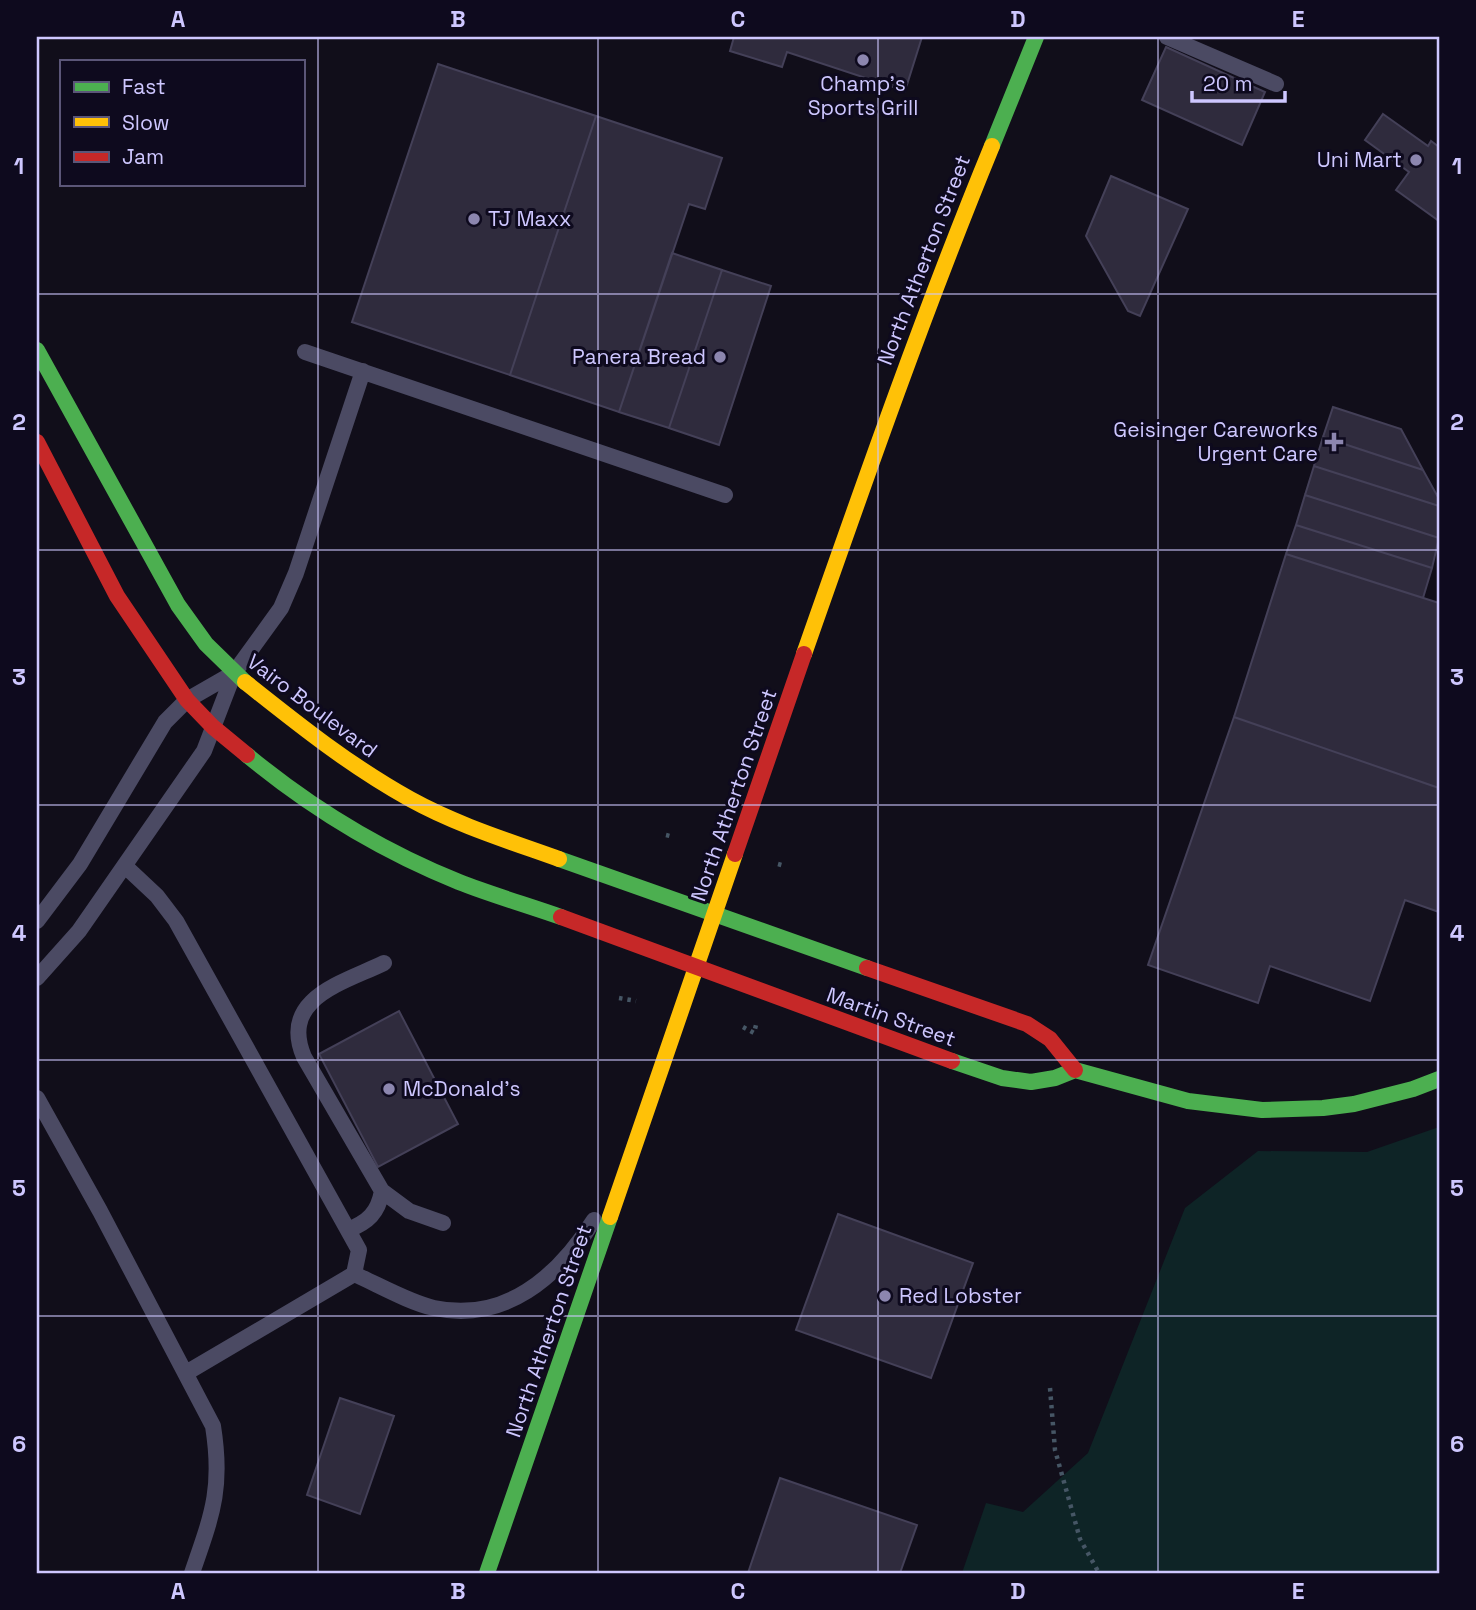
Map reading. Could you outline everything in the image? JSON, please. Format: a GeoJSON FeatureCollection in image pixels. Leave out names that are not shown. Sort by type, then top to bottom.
{"type":"FeatureCollection","features":[{"type":"Feature","properties":{"kind":"main road","name":"North Atherton Street"},"geometry":{"type":"LineString","coordinates":[[486,1573],[889,409],[938,278],[1036,37]]}},
{"type":"Feature","properties":{"kind":"main road","name":"Vairo Boulevard"},"geometry":{"type":"LineString","coordinates":[[37,350],[178,605],[206,644],[234,673],[332,751],[412,800],[488,834],[716,913]]}},
{"type":"Feature","properties":{"kind":"main road"},"geometry":{"type":"LineString","coordinates":[[37,442],[117,596],[187,700],[213,727],[261,767],[317,809],[388,850],[459,882],[696,967]]}},
{"type":"Feature","properties":{"kind":"main road","name":"Martin Street"},"geometry":{"type":"LineString","coordinates":[[696,967],[898,1043],[1002,1078],[1031,1082],[1055,1078],[1075,1070],[1062,1051],[1041,1030],[1016,1019],[798,945],[716,913]]}},
{"type":"Feature","properties":{"kind":"main road"},"geometry":{"type":"LineString","coordinates":[[1075,1070],[1203,1104],[1251,1110],[1306,1108],[1367,1101],[1402,1093],[1439,1079]]}},
{"type":"Feature","properties":{"kind":"lane"},"geometry":{"type":"LineString","coordinates":[[1167,37],[1276,84]]}},
{"type":"Feature","properties":{"kind":"lane"},"geometry":{"type":"LineString","coordinates":[[305,352],[725,495]]}},
{"type":"Feature","properties":{"kind":"lane"},"geometry":{"type":"LineString","coordinates":[[37,978],[79,931],[204,751],[234,673],[281,608],[296,573],[363,371]]}},
{"type":"Feature","properties":{"kind":"lane"},"geometry":{"type":"LineString","coordinates":[[37,921],[80,864],[165,722],[187,700],[234,673]]}},
{"type":"Feature","properties":{"kind":"lane"},"geometry":{"type":"LineString","coordinates":[[125,866],[157,896],[176,921],[359,1250],[354,1274],[186,1373]]}},
{"type":"Feature","properties":{"kind":"lane"},"geometry":{"type":"LineString","coordinates":[[384,963],[313,998],[303,1011],[298,1028],[298,1042],[304,1057],[382,1191],[409,1211],[443,1223]]}},
{"type":"Feature","properties":{"kind":"lane"},"geometry":{"type":"LineString","coordinates":[[37,1098],[213,1426],[218,1456],[218,1483],[214,1510],[192,1573]]}},
{"type":"Feature","properties":{"kind":"lane"},"geometry":{"type":"LineString","coordinates":[[354,1274],[430,1307],[453,1311],[497,1307],[543,1281],[575,1247],[593,1223],[636,1145]]}},
{"type":"Feature","properties":{"kind":"lane"},"geometry":{"type":"LineString","coordinates":[[348,1230],[364,1223],[374,1214],[382,1191]]}},
{"type":"Feature","properties":{"kind":"path"},"geometry":{"type":"LineString","coordinates":[[666,835],[674,837]]}},
{"type":"Feature","properties":{"kind":"path"},"geometry":{"type":"LineString","coordinates":[[778,864],[785,866]]}},
{"type":"Feature","properties":{"kind":"path"},"geometry":{"type":"LineString","coordinates":[[619,998],[636,1001]]}},
{"type":"Feature","properties":{"kind":"path"},"geometry":{"type":"LineString","coordinates":[[743,1027],[754,1033]]}},
{"type":"Feature","properties":{"kind":"path"},"geometry":{"type":"LineString","coordinates":[[1050,1388],[1055,1450],[1080,1539],[1099,1573]]}},
{"type":"Feature","properties":{"kind":"green space"},"geometry":{"type":"Polygon","coordinates":[[[1439,1127],[1439,1573],[962,1573],[986,1503],[1023,1512],[1088,1453],[1185,1208],[1258,1151],[1367,1152],[1439,1127]]]}},
{"type":"Feature","properties":{"kind":"building","name":"Champ's Sports Grill"},"geometry":{"type":"Polygon","coordinates":[[[734,37],[922,37],[905,91],[787,52],[782,67],[730,51],[734,37]]]}},
{"type":"Feature","properties":{"kind":"building"},"geometry":{"type":"Polygon","coordinates":[[[1166,47],[1265,92],[1242,145],[1142,100],[1166,47]]]}},
{"type":"Feature","properties":{"kind":"building","name":"TJ Maxx"},"geometry":{"type":"Polygon","coordinates":[[[438,64],[596,116],[510,375],[352,322],[438,64]]]}},
{"type":"Feature","properties":{"kind":"building","name":"Uni Mart"},"geometry":{"type":"Polygon","coordinates":[[[1383,114],[1428,146],[1431,141],[1439,147],[1439,221],[1396,190],[1409,172],[1365,140],[1383,114]]]}},
{"type":"Feature","properties":{"kind":"building"},"geometry":{"type":"Polygon","coordinates":[[[596,116],[722,158],[705,209],[689,204],[619,412],[510,375],[596,116]]]}},
{"type":"Feature","properties":{"kind":"building"},"geometry":{"type":"Polygon","coordinates":[[[1111,176],[1188,209],[1140,316],[1128,311],[1086,236],[1111,176]]]}},
{"type":"Feature","properties":{"kind":"building"},"geometry":{"type":"Polygon","coordinates":[[[672,253],[722,270],[669,428],[619,412],[672,253]]]}},
{"type":"Feature","properties":{"kind":"building","name":"Panera Bread"},"geometry":{"type":"Polygon","coordinates":[[[722,270],[771,286],[719,445],[669,428],[722,270]]]}},
{"type":"Feature","properties":{"kind":"building"},"geometry":{"type":"Polygon","coordinates":[[[1333,407],[1401,429],[1423,470],[1323,437],[1333,407]]]}},
{"type":"Feature","properties":{"kind":"building"},"geometry":{"type":"Polygon","coordinates":[[[1323,437],[1423,470],[1439,499],[1439,506],[1314,466],[1323,437]]]}},
{"type":"Feature","properties":{"kind":"building"},"geometry":{"type":"Polygon","coordinates":[[[1314,466],[1439,506],[1439,538],[1305,495],[1314,466]]]}},
{"type":"Feature","properties":{"kind":"building"},"geometry":{"type":"Polygon","coordinates":[[[1305,495],[1439,538],[1432,568],[1296,525],[1305,495]]]}},
{"type":"Feature","properties":{"kind":"building"},"geometry":{"type":"Polygon","coordinates":[[[1296,525],[1432,568],[1423,598],[1286,554],[1296,525]]]}},
{"type":"Feature","properties":{"kind":"building"},"geometry":{"type":"Polygon","coordinates":[[[1286,554],[1439,603],[1439,788],[1234,717],[1286,554]]]}},
{"type":"Feature","properties":{"kind":"building"},"geometry":{"type":"Polygon","coordinates":[[[1234,717],[1439,788],[1439,912],[1405,900],[1370,1001],[1270,966],[1258,1003],[1148,965],[1234,717]]]}},
{"type":"Feature","properties":{"kind":"building","name":"McDonald's"},"geometry":{"type":"Polygon","coordinates":[[[399,1011],[458,1124],[378,1167],[319,1054],[399,1011]]]}},
{"type":"Feature","properties":{"kind":"building","name":"Red Lobster"},"geometry":{"type":"Polygon","coordinates":[[[838,1214],[973,1263],[931,1378],[796,1330],[838,1214]]]}},
{"type":"Feature","properties":{"kind":"building"},"geometry":{"type":"Polygon","coordinates":[[[340,1398],[394,1416],[360,1514],[307,1495],[340,1398]]]}},
{"type":"Feature","properties":{"kind":"building"},"geometry":{"type":"Polygon","coordinates":[[[780,1478],[917,1525],[900,1573],[748,1573],[780,1478]]]}},
{"type":"Feature","properties":{"kind":"traffic: fast"},"geometry":{"type":"LineString","coordinates":[[992,146],[1036,37]]}},
{"type":"Feature","properties":{"kind":"traffic: fast"},"geometry":{"type":"LineString","coordinates":[[37,350],[178,605],[206,644],[245,682]]}},
{"type":"Feature","properties":{"kind":"traffic: fast"},"geometry":{"type":"LineString","coordinates":[[247,755],[296,793],[348,827],[402,857],[459,882],[561,917]]}},
{"type":"Feature","properties":{"kind":"traffic: fast"},"geometry":{"type":"LineString","coordinates":[[559,859],[867,968]]}},
{"type":"Feature","properties":{"kind":"traffic: fast"},"geometry":{"type":"LineString","coordinates":[[952,1061],[1002,1078],[1031,1082],[1055,1078],[1075,1070],[1188,1101],[1262,1110],[1354,1104],[1413,1089],[1439,1079]]}},
{"type":"Feature","properties":{"kind":"traffic: fast"},"geometry":{"type":"LineString","coordinates":[[487,1573],[610,1217]]}},
{"type":"Feature","properties":{"kind":"traffic: slow"},"geometry":{"type":"LineString","coordinates":[[804,654],[918,335],[992,146]]}},
{"type":"Feature","properties":{"kind":"traffic: slow"},"geometry":{"type":"LineString","coordinates":[[245,682],[345,758],[410,799],[465,825],[559,859]]}},
{"type":"Feature","properties":{"kind":"traffic: slow"},"geometry":{"type":"LineString","coordinates":[[610,1217],[735,854]]}},
{"type":"Feature","properties":{"kind":"traffic: jam"},"geometry":{"type":"LineString","coordinates":[[37,442],[117,596],[187,700],[213,727],[247,755]]}},
{"type":"Feature","properties":{"kind":"traffic: jam"},"geometry":{"type":"LineString","coordinates":[[735,854],[804,654]]}},
{"type":"Feature","properties":{"kind":"traffic: jam"},"geometry":{"type":"LineString","coordinates":[[561,917],[952,1061]]}},
{"type":"Feature","properties":{"kind":"traffic: jam"},"geometry":{"type":"LineString","coordinates":[[867,968],[1027,1024],[1050,1039],[1075,1070]]}},
{"type":"Feature","properties":{"kind":"place","name":"Champ's Sports Grill"},"geometry":{"type":"Point","coordinates":[863,60]}},
{"type":"Feature","properties":{"kind":"place","name":"Uni Mart"},"geometry":{"type":"Point","coordinates":[1416,160]}},
{"type":"Feature","properties":{"kind":"place","name":"TJ Maxx"},"geometry":{"type":"Point","coordinates":[474,219]}},
{"type":"Feature","properties":{"kind":"place","name":"Panera Bread"},"geometry":{"type":"Point","coordinates":[720,357]}},
{"type":"Feature","properties":{"kind":"place","name":"Geisinger Careworks Urgent Care"},"geometry":{"type":"Point","coordinates":[1334,442]}},
{"type":"Feature","properties":{"kind":"place","name":"McDonald's"},"geometry":{"type":"Point","coordinates":[389,1089]}},
{"type":"Feature","properties":{"kind":"place","name":"Red Lobster"},"geometry":{"type":"Point","coordinates":[885,1296]}}]}
